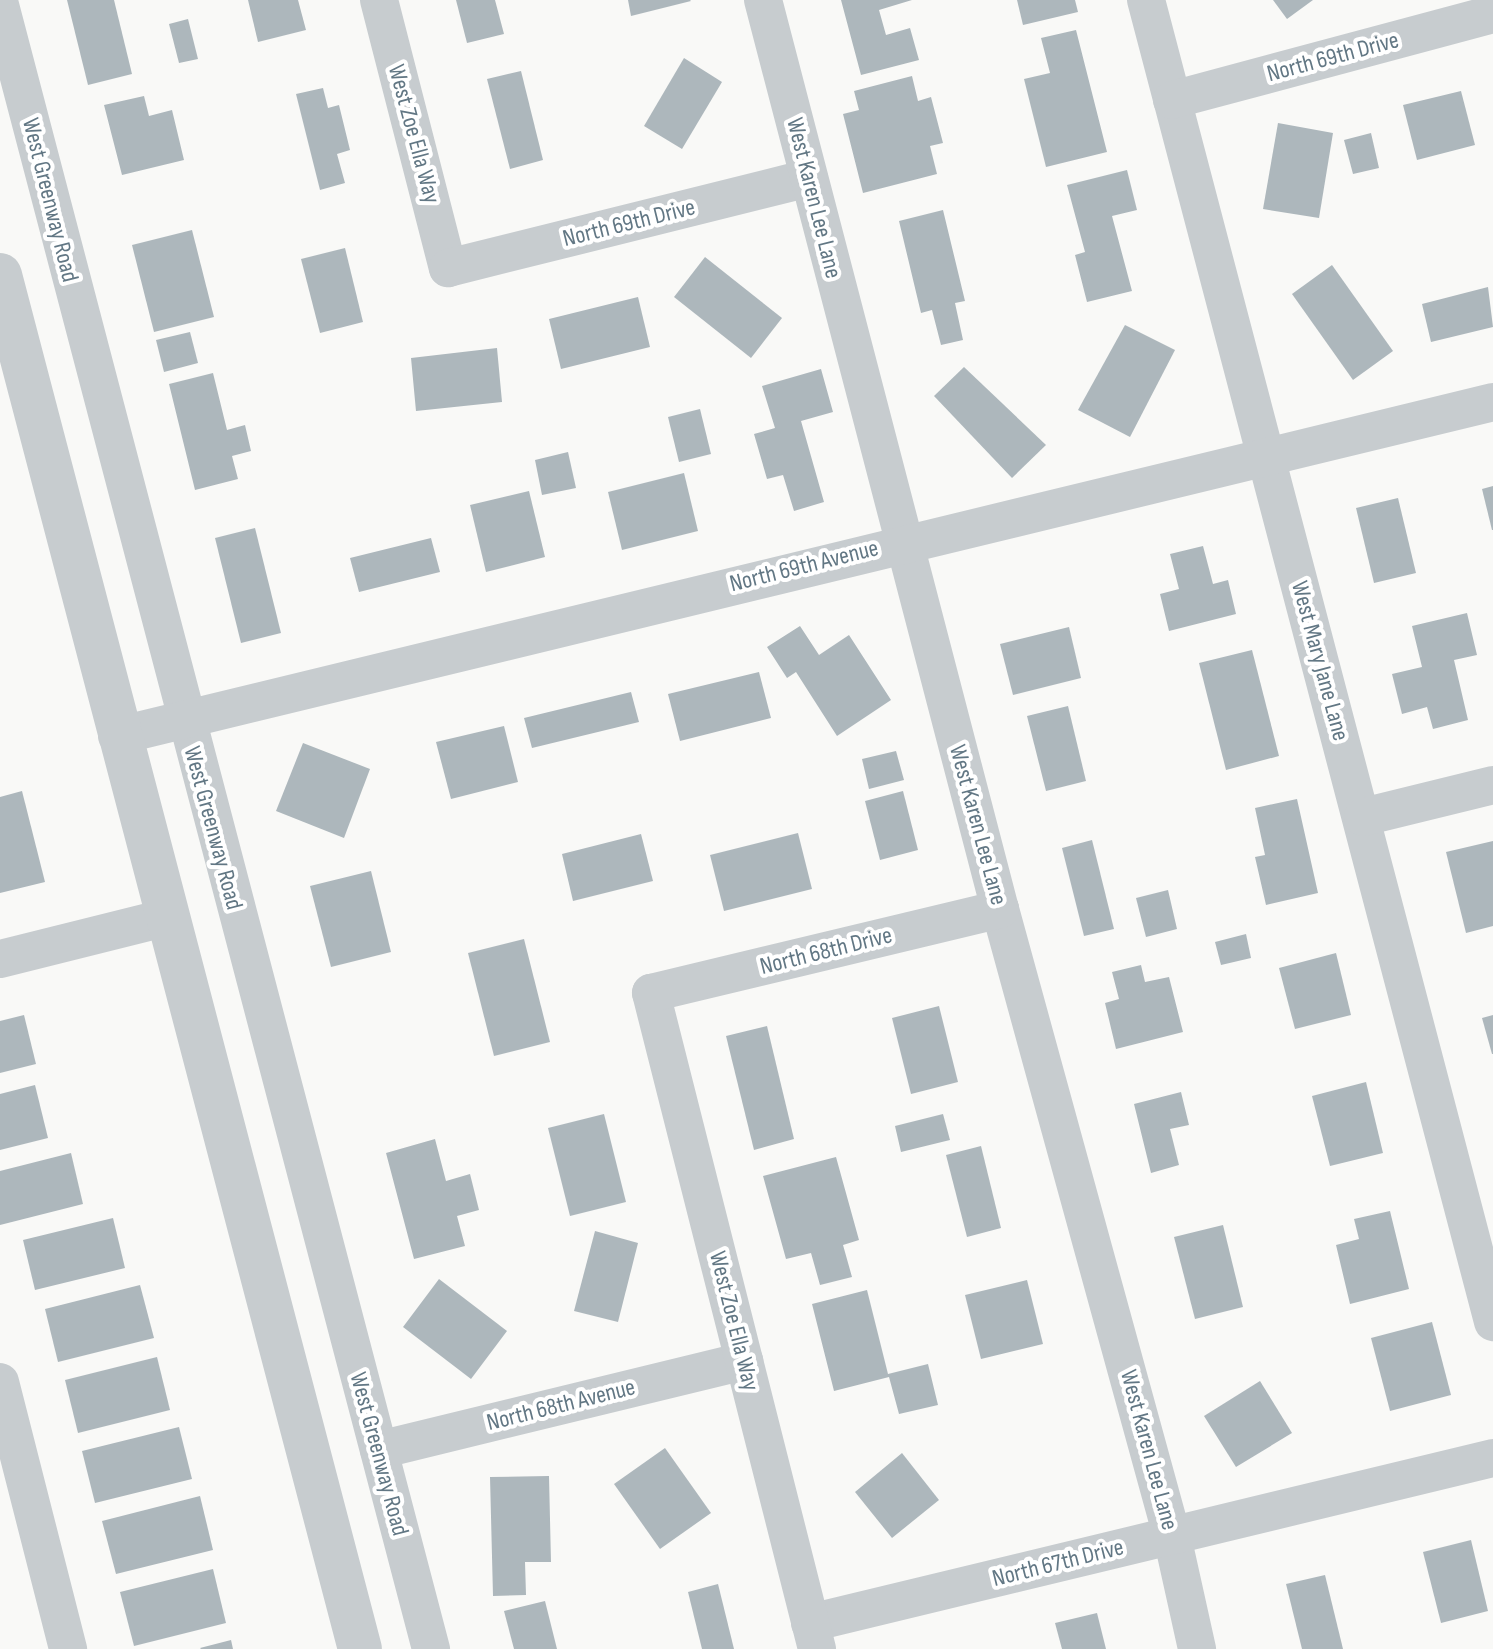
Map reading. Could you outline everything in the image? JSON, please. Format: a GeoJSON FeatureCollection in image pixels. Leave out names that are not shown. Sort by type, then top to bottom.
{"type":"FeatureCollection","features":[{"type":"Feature","properties":{"kind":"street","name":"West Zoe Ella Way"},"geometry":{"type":"LineString","coordinates":[[379,0],[448,268]]}},
{"type":"Feature","properties":{"kind":"street","name":"West Karen Lee Lane"},"geometry":{"type":"LineString","coordinates":[[763,0],[1000,909],[1172,1536],[1197,1649]]}},
{"type":"Feature","properties":{"kind":"street","name":"West Mary Jane Lane"},"geometry":{"type":"LineString","coordinates":[[1146,0],[1265,458],[1363,817],[1493,1322]]}},
{"type":"Feature","properties":{"kind":"street","name":"West Greenway Road"},"geometry":{"type":"LineString","coordinates":[[0,5],[184,719],[431,1649]]}},
{"type":"Feature","properties":{"kind":"street","name":"North 69th Drive"},"geometry":{"type":"LineString","coordinates":[[1172,100],[1493,14]]}},
{"type":"Feature","properties":{"kind":"street","name":"North 69th Drive"},"geometry":{"type":"LineString","coordinates":[[448,268],[809,178]]}},
{"type":"Feature","properties":{"kind":"street"},"geometry":{"type":"LineString","coordinates":[[0,275],[117,736],[360,1649]]}},
{"type":"Feature","properties":{"kind":"street","name":"North 69th Avenue"},"geometry":{"type":"LineString","coordinates":[[117,736],[903,541],[1493,402]]}},
{"type":"Feature","properties":{"kind":"street"},"geometry":{"type":"LineString","coordinates":[[1363,817],[1493,785]]}},
{"type":"Feature","properties":{"kind":"street","name":"North 68th Drive"},"geometry":{"type":"LineString","coordinates":[[651,993],[1000,909]]}},
{"type":"Feature","properties":{"kind":"street"},"geometry":{"type":"LineString","coordinates":[[0,959],[165,918]]}},
{"type":"Feature","properties":{"kind":"street","name":"West Zoe Ella Way"},"geometry":{"type":"LineString","coordinates":[[651,993],[813,1636]]}},
{"type":"Feature","properties":{"kind":"street","name":"North 68th Avenue"},"geometry":{"type":"LineString","coordinates":[[379,1450],[744,1361]]}},
{"type":"Feature","properties":{"kind":"street"},"geometry":{"type":"LineString","coordinates":[[0,1382],[12,1480],[68,1649]]}},
{"type":"Feature","properties":{"kind":"street","name":"North 67th Drive"},"geometry":{"type":"LineString","coordinates":[[813,1636],[1172,1536],[1493,1458]]}},
{"type":"Feature","properties":{"kind":"building"},"geometry":{"type":"Polygon","coordinates":[[[67,0],[114,0],[132,74],[88,85],[67,0]]]}},
{"type":"Feature","properties":{"kind":"building"},"geometry":{"type":"Polygon","coordinates":[[[248,0],[298,0],[306,30],[258,42],[248,0]]]}},
{"type":"Feature","properties":{"kind":"building"},"geometry":{"type":"Polygon","coordinates":[[[456,0],[495,0],[504,34],[467,43],[456,0]]]}},
{"type":"Feature","properties":{"kind":"building"},"geometry":{"type":"Polygon","coordinates":[[[628,0],[690,0],[691,1],[631,16],[628,0]]]}},
{"type":"Feature","properties":{"kind":"building"},"geometry":{"type":"Polygon","coordinates":[[[841,0],[912,0],[879,10],[886,35],[910,28],[919,60],[861,75],[841,0]]]}},
{"type":"Feature","properties":{"kind":"building"},"geometry":{"type":"Polygon","coordinates":[[[1017,0],[1075,0],[1078,12],[1023,25],[1017,0]]]}},
{"type":"Feature","properties":{"kind":"building"},"geometry":{"type":"Polygon","coordinates":[[[1273,0],[1313,0],[1287,19],[1273,0]]]}},
{"type":"Feature","properties":{"kind":"building"},"geometry":{"type":"Polygon","coordinates":[[[188,19],[198,59],[179,63],[169,24],[188,19]]]}},
{"type":"Feature","properties":{"kind":"building"},"geometry":{"type":"Polygon","coordinates":[[[1076,30],[1107,152],[1046,167],[1024,79],[1050,73],[1041,38],[1076,30]]]}},
{"type":"Feature","properties":{"kind":"building"},"geometry":{"type":"Polygon","coordinates":[[[684,58],[722,82],[682,149],[644,126],[684,58]]]}},
{"type":"Feature","properties":{"kind":"building"},"geometry":{"type":"Polygon","coordinates":[[[521,71],[543,160],[510,169],[487,79],[521,71]]]}},
{"type":"Feature","properties":{"kind":"building"},"geometry":{"type":"Polygon","coordinates":[[[912,76],[918,101],[931,97],[943,143],[930,146],[937,174],[863,193],[843,114],[859,110],[854,91],[912,76]]]}},
{"type":"Feature","properties":{"kind":"building"},"geometry":{"type":"Polygon","coordinates":[[[323,88],[328,108],[339,105],[350,150],[337,154],[345,183],[320,190],[296,94],[323,88]]]}},
{"type":"Feature","properties":{"kind":"building"},"geometry":{"type":"Polygon","coordinates":[[[1461,91],[1475,145],[1417,160],[1403,105],[1461,91]]]}},
{"type":"Feature","properties":{"kind":"building"},"geometry":{"type":"Polygon","coordinates":[[[144,96],[149,116],[172,110],[184,160],[122,175],[104,105],[144,96]]]}},
{"type":"Feature","properties":{"kind":"building"},"geometry":{"type":"Polygon","coordinates":[[[1278,123],[1333,133],[1319,218],[1263,209],[1278,123]]]}},
{"type":"Feature","properties":{"kind":"building"},"geometry":{"type":"Polygon","coordinates":[[[1371,133],[1379,168],[1353,174],[1344,140],[1371,133]]]}},
{"type":"Feature","properties":{"kind":"building"},"geometry":{"type":"Polygon","coordinates":[[[1127,170],[1137,210],[1112,216],[1132,291],[1087,302],[1075,255],[1085,252],[1067,185],[1127,170]]]}},
{"type":"Feature","properties":{"kind":"building"},"geometry":{"type":"Polygon","coordinates":[[[943,210],[965,301],[955,303],[963,340],[941,345],[932,310],[921,313],[899,221],[943,210]]]}},
{"type":"Feature","properties":{"kind":"building"},"geometry":{"type":"Polygon","coordinates":[[[192,230],[214,317],[154,332],[132,245],[192,230]]]}},
{"type":"Feature","properties":{"kind":"building"},"geometry":{"type":"Polygon","coordinates":[[[345,248],[363,322],[320,333],[301,259],[345,248]]]}},
{"type":"Feature","properties":{"kind":"building"},"geometry":{"type":"Polygon","coordinates":[[[705,257],[782,318],[751,358],[674,297],[705,257]]]}},
{"type":"Feature","properties":{"kind":"building"},"geometry":{"type":"Polygon","coordinates":[[[1332,265],[1393,351],[1353,380],[1292,294],[1332,265]]]}},
{"type":"Feature","properties":{"kind":"building"},"geometry":{"type":"Polygon","coordinates":[[[1488,287],[1493,327],[1431,342],[1422,304],[1488,287]]]}},
{"type":"Feature","properties":{"kind":"building"},"geometry":{"type":"Polygon","coordinates":[[[638,297],[650,347],[561,369],[549,319],[638,297]]]}},
{"type":"Feature","properties":{"kind":"building"},"geometry":{"type":"Polygon","coordinates":[[[1125,325],[1175,350],[1130,437],[1078,410],[1125,325]]]}},
{"type":"Feature","properties":{"kind":"building"},"geometry":{"type":"Polygon","coordinates":[[[190,332],[198,363],[164,372],[156,340],[190,332]]]}},
{"type":"Feature","properties":{"kind":"building"},"geometry":{"type":"Polygon","coordinates":[[[497,348],[502,402],[416,411],[411,358],[497,348]]]}},
{"type":"Feature","properties":{"kind":"building"},"geometry":{"type":"Polygon","coordinates":[[[964,367],[1046,445],[1012,478],[934,396],[964,367]]]}},
{"type":"Feature","properties":{"kind":"building"},"geometry":{"type":"Polygon","coordinates":[[[821,369],[833,412],[801,421],[824,502],[794,511],[783,475],[767,479],[754,434],[775,428],[762,386],[821,369]]]}},
{"type":"Feature","properties":{"kind":"building"},"geometry":{"type":"Polygon","coordinates":[[[213,373],[227,430],[245,425],[251,451],[232,456],[238,479],[195,490],[169,384],[213,373]]]}},
{"type":"Feature","properties":{"kind":"building"},"geometry":{"type":"Polygon","coordinates":[[[700,409],[711,454],[679,462],[668,417],[700,409]]]}},
{"type":"Feature","properties":{"kind":"building"},"geometry":{"type":"Polygon","coordinates":[[[568,452],[576,488],[542,495],[535,460],[568,452]]]}},
{"type":"Feature","properties":{"kind":"building"},"geometry":{"type":"Polygon","coordinates":[[[684,473],[698,531],[622,550],[608,492],[684,473]]]}},
{"type":"Feature","properties":{"kind":"building"},"geometry":{"type":"Polygon","coordinates":[[[1493,486],[1493,530],[1492,530],[1482,489],[1493,486]]]}},
{"type":"Feature","properties":{"kind":"building"},"geometry":{"type":"Polygon","coordinates":[[[529,491],[545,557],[486,572],[470,505],[529,491]]]}},
{"type":"Feature","properties":{"kind":"building"},"geometry":{"type":"Polygon","coordinates":[[[1398,498],[1416,573],[1374,583],[1356,508],[1398,498]]]}},
{"type":"Feature","properties":{"kind":"building"},"geometry":{"type":"Polygon","coordinates":[[[255,528],[281,633],[241,643],[215,538],[255,528]]]}},
{"type":"Feature","properties":{"kind":"building"},"geometry":{"type":"Polygon","coordinates":[[[431,538],[440,572],[359,592],[350,558],[431,538]]]}},
{"type":"Feature","properties":{"kind":"building"},"geometry":{"type":"Polygon","coordinates":[[[1203,546],[1213,584],[1228,580],[1236,614],[1169,631],[1160,594],[1179,589],[1170,554],[1203,546]]]}},
{"type":"Feature","properties":{"kind":"building"},"geometry":{"type":"Polygon","coordinates":[[[1467,613],[1477,655],[1454,660],[1468,720],[1433,729],[1427,707],[1402,714],[1392,674],[1422,667],[1412,626],[1467,613]]]}},
{"type":"Feature","properties":{"kind":"building"},"geometry":{"type":"Polygon","coordinates":[[[800,626],[819,655],[849,635],[891,700],[837,736],[796,672],[787,678],[767,647],[800,626]]]}},
{"type":"Feature","properties":{"kind":"building"},"geometry":{"type":"Polygon","coordinates":[[[1069,627],[1081,678],[1013,695],[1000,644],[1069,627]]]}},
{"type":"Feature","properties":{"kind":"building"},"geometry":{"type":"Polygon","coordinates":[[[1252,650],[1279,756],[1226,770],[1199,663],[1252,650]]]}},
{"type":"Feature","properties":{"kind":"building"},"geometry":{"type":"Polygon","coordinates":[[[759,672],[771,718],[680,741],[668,694],[759,672]]]}},
{"type":"Feature","properties":{"kind":"building"},"geometry":{"type":"Polygon","coordinates":[[[631,692],[639,722],[532,748],[524,718],[631,692]]]}},
{"type":"Feature","properties":{"kind":"building"},"geometry":{"type":"Polygon","coordinates":[[[1068,706],[1086,781],[1046,791],[1027,716],[1068,706]]]}},
{"type":"Feature","properties":{"kind":"building"},"geometry":{"type":"Polygon","coordinates":[[[504,726],[518,782],[451,799],[436,742],[504,726]]]}},
{"type":"Feature","properties":{"kind":"building"},"geometry":{"type":"Polygon","coordinates":[[[303,743],[370,769],[344,838],[276,811],[303,743]]]}},
{"type":"Feature","properties":{"kind":"building"},"geometry":{"type":"Polygon","coordinates":[[[896,751],[904,780],[869,789],[862,759],[896,751]]]}},
{"type":"Feature","properties":{"kind":"building"},"geometry":{"type":"Polygon","coordinates":[[[22,791],[45,882],[0,893],[0,797],[22,791]]]}},
{"type":"Feature","properties":{"kind":"building"},"geometry":{"type":"Polygon","coordinates":[[[903,791],[918,850],[880,860],[865,801],[903,791]]]}},
{"type":"Feature","properties":{"kind":"building"},"geometry":{"type":"Polygon","coordinates":[[[1297,799],[1318,893],[1266,905],[1255,857],[1265,855],[1255,808],[1297,799]]]}},
{"type":"Feature","properties":{"kind":"building"},"geometry":{"type":"Polygon","coordinates":[[[798,833],[812,889],[724,911],[710,855],[798,833]]]}},
{"type":"Feature","properties":{"kind":"building"},"geometry":{"type":"Polygon","coordinates":[[[641,834],[653,881],[573,901],[562,854],[641,834]]]}},
{"type":"Feature","properties":{"kind":"building"},"geometry":{"type":"Polygon","coordinates":[[[1092,840],[1114,929],[1084,936],[1062,848],[1092,840]]]}},
{"type":"Feature","properties":{"kind":"building"},"geometry":{"type":"Polygon","coordinates":[[[1493,841],[1493,926],[1466,933],[1446,852],[1493,841]]]}},
{"type":"Feature","properties":{"kind":"building"},"geometry":{"type":"Polygon","coordinates":[[[371,871],[391,952],[331,967],[310,886],[371,871]]]}},
{"type":"Feature","properties":{"kind":"building"},"geometry":{"type":"Polygon","coordinates":[[[1168,890],[1177,929],[1146,937],[1136,898],[1168,890]]]}},
{"type":"Feature","properties":{"kind":"building"},"geometry":{"type":"Polygon","coordinates":[[[1246,934],[1251,958],[1221,965],[1215,942],[1246,934]]]}},
{"type":"Feature","properties":{"kind":"building"},"geometry":{"type":"Polygon","coordinates":[[[524,939],[550,1042],[494,1056],[468,953],[524,939]]]}},
{"type":"Feature","properties":{"kind":"building"},"geometry":{"type":"Polygon","coordinates":[[[1336,953],[1351,1015],[1295,1029],[1279,968],[1336,953]]]}},
{"type":"Feature","properties":{"kind":"building"},"geometry":{"type":"Polygon","coordinates":[[[1141,965],[1145,982],[1169,977],[1183,1032],[1116,1049],[1105,1003],[1119,999],[1112,972],[1141,965]]]}},
{"type":"Feature","properties":{"kind":"building"},"geometry":{"type":"Polygon","coordinates":[[[939,1006],[958,1082],[911,1094],[892,1018],[939,1006]]]}},
{"type":"Feature","properties":{"kind":"building"},"geometry":{"type":"Polygon","coordinates":[[[24,1015],[36,1064],[0,1073],[0,1021],[24,1015]]]}},
{"type":"Feature","properties":{"kind":"building"},"geometry":{"type":"Polygon","coordinates":[[[1493,1015],[1493,1054],[1492,1054],[1482,1018],[1493,1015]]]}},
{"type":"Feature","properties":{"kind":"building"},"geometry":{"type":"Polygon","coordinates":[[[767,1026],[794,1139],[754,1150],[726,1036],[767,1026]]]}},
{"type":"Feature","properties":{"kind":"building"},"geometry":{"type":"Polygon","coordinates":[[[1366,1082],[1383,1153],[1330,1166],[1312,1096],[1366,1082]]]}},
{"type":"Feature","properties":{"kind":"building"},"geometry":{"type":"Polygon","coordinates":[[[35,1085],[48,1138],[0,1150],[0,1094],[35,1085]]]}},
{"type":"Feature","properties":{"kind":"building"},"geometry":{"type":"Polygon","coordinates":[[[1181,1092],[1189,1125],[1170,1129],[1179,1165],[1151,1173],[1134,1104],[1181,1092]]]}},
{"type":"Feature","properties":{"kind":"building"},"geometry":{"type":"Polygon","coordinates":[[[604,1114],[626,1202],[570,1216],[548,1128],[604,1114]]]}},
{"type":"Feature","properties":{"kind":"building"},"geometry":{"type":"Polygon","coordinates":[[[943,1114],[950,1140],[901,1152],[895,1126],[943,1114]]]}},
{"type":"Feature","properties":{"kind":"building"},"geometry":{"type":"Polygon","coordinates":[[[435,1139],[446,1181],[470,1174],[479,1210],[457,1216],[465,1246],[414,1259],[386,1153],[435,1139]]]}},
{"type":"Feature","properties":{"kind":"building"},"geometry":{"type":"Polygon","coordinates":[[[981,1146],[1001,1228],[967,1237],[946,1155],[981,1146]]]}},
{"type":"Feature","properties":{"kind":"building"},"geometry":{"type":"Polygon","coordinates":[[[71,1153],[83,1204],[0,1225],[0,1171],[71,1153]]]}},
{"type":"Feature","properties":{"kind":"building"},"geometry":{"type":"Polygon","coordinates":[[[836,1157],[859,1240],[843,1245],[852,1277],[820,1285],[811,1253],[786,1259],[763,1176],[836,1157]]]}},
{"type":"Feature","properties":{"kind":"building"},"geometry":{"type":"Polygon","coordinates":[[[1390,1211],[1409,1289],[1350,1304],[1336,1245],[1359,1239],[1354,1219],[1390,1211]]]}},
{"type":"Feature","properties":{"kind":"building"},"geometry":{"type":"Polygon","coordinates":[[[113,1218],[125,1268],[35,1290],[23,1240],[113,1218]]]}},
{"type":"Feature","properties":{"kind":"building"},"geometry":{"type":"Polygon","coordinates":[[[1223,1225],[1243,1307],[1195,1319],[1174,1237],[1223,1225]]]}},
{"type":"Feature","properties":{"kind":"building"},"geometry":{"type":"Polygon","coordinates":[[[595,1231],[638,1243],[618,1322],[574,1311],[595,1231]]]}},
{"type":"Feature","properties":{"kind":"building"},"geometry":{"type":"Polygon","coordinates":[[[439,1279],[507,1331],[471,1379],[403,1327],[439,1279]]]}},
{"type":"Feature","properties":{"kind":"building"},"geometry":{"type":"Polygon","coordinates":[[[1027,1280],[1043,1344],[981,1359],[965,1295],[1027,1280]]]}},
{"type":"Feature","properties":{"kind":"building"},"geometry":{"type":"Polygon","coordinates":[[[140,1285],[154,1338],[58,1362],[45,1309],[140,1285]]]}},
{"type":"Feature","properties":{"kind":"building"},"geometry":{"type":"Polygon","coordinates":[[[867,1290],[888,1374],[928,1364],[938,1405],[899,1414],[889,1377],[834,1391],[812,1304],[867,1290]]]}},
{"type":"Feature","properties":{"kind":"building"},"geometry":{"type":"Polygon","coordinates":[[[1432,1322],[1451,1395],[1390,1411],[1371,1338],[1432,1322]]]}},
{"type":"Feature","properties":{"kind":"building"},"geometry":{"type":"Polygon","coordinates":[[[157,1357],[170,1410],[78,1433],[65,1380],[157,1357]]]}},
{"type":"Feature","properties":{"kind":"building"},"geometry":{"type":"Polygon","coordinates":[[[1260,1381],[1292,1433],[1236,1467],[1204,1416],[1260,1381]]]}},
{"type":"Feature","properties":{"kind":"building"},"geometry":{"type":"Polygon","coordinates":[[[179,1427],[192,1479],[95,1503],[82,1451],[179,1427]]]}},
{"type":"Feature","properties":{"kind":"building"},"geometry":{"type":"Polygon","coordinates":[[[665,1448],[711,1513],[660,1549],[614,1484],[665,1448]]]}},
{"type":"Feature","properties":{"kind":"building"},"geometry":{"type":"Polygon","coordinates":[[[902,1453],[939,1500],[892,1538],[855,1492],[902,1453]]]}},
{"type":"Feature","properties":{"kind":"building"},"geometry":{"type":"Polygon","coordinates":[[[549,1476],[551,1562],[525,1562],[526,1595],[493,1596],[490,1477],[549,1476]]]}},
{"type":"Feature","properties":{"kind":"building"},"geometry":{"type":"Polygon","coordinates":[[[200,1496],[213,1550],[116,1574],[102,1521],[200,1496]]]}},
{"type":"Feature","properties":{"kind":"building"},"geometry":{"type":"Polygon","coordinates":[[[1471,1540],[1488,1611],[1441,1623],[1423,1552],[1471,1540]]]}},
{"type":"Feature","properties":{"kind":"building"},"geometry":{"type":"Polygon","coordinates":[[[213,1569],[226,1623],[134,1646],[120,1592],[213,1569]]]}},
{"type":"Feature","properties":{"kind":"building"},"geometry":{"type":"Polygon","coordinates":[[[1325,1575],[1343,1649],[1302,1649],[1286,1584],[1325,1575]]]}},
{"type":"Feature","properties":{"kind":"building"},"geometry":{"type":"Polygon","coordinates":[[[718,1584],[734,1649],[702,1649],[688,1592],[718,1584]]]}},
{"type":"Feature","properties":{"kind":"building"},"geometry":{"type":"Polygon","coordinates":[[[545,1601],[557,1649],[514,1649],[504,1611],[545,1601]]]}},
{"type":"Feature","properties":{"kind":"building"},"geometry":{"type":"Polygon","coordinates":[[[1097,1613],[1106,1649],[1062,1649],[1055,1623],[1097,1613]]]}},
{"type":"Feature","properties":{"kind":"building"},"geometry":{"type":"Polygon","coordinates":[[[231,1640],[233,1649],[200,1648],[231,1640]]]}}]}
